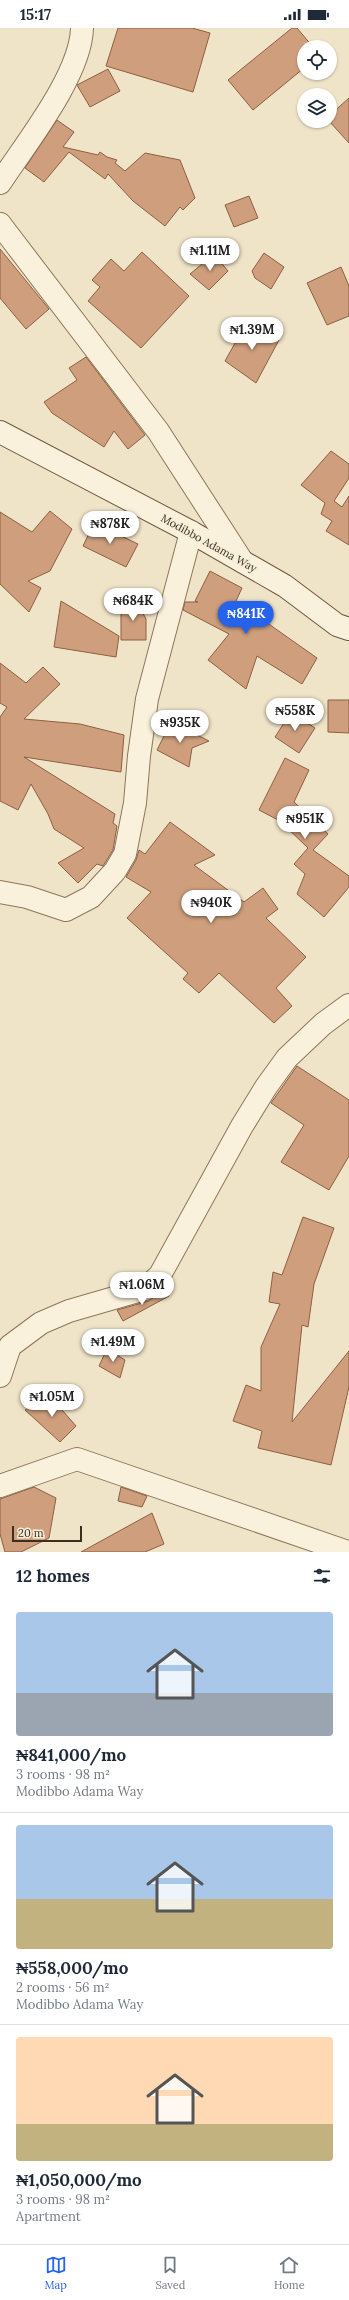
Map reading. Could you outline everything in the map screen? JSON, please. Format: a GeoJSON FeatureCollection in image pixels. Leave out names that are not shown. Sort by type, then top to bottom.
{"type":"FeatureCollection","features":[{"type":"Feature","properties":{"kind":"street"},"geometry":{"type":"LineString","coordinates":[[0,183],[69,77],[82,36],[82,28]]}},
{"type":"Feature","properties":{"kind":"street"},"geometry":{"type":"LineString","coordinates":[[0,224],[158,431],[242,561]]}},
{"type":"Feature","properties":{"kind":"street","name":"Modibbo Adama Way"},"geometry":{"type":"LineString","coordinates":[[2,439],[191,532],[285,586],[337,625],[349,630]]}},
{"type":"Feature","properties":{"kind":"street"},"geometry":{"type":"LineString","coordinates":[[0,892],[27,897],[66,910],[91,897],[115,871],[125,854],[135,803],[139,756],[147,699],[191,532]]}},
{"type":"Feature","properties":{"kind":"street"},"geometry":{"type":"LineString","coordinates":[[0,1376],[5,1342],[41,1323],[69,1311],[145,1288],[160,1275],[242,1126],[266,1086],[287,1058],[323,1024],[349,1005]]}},
{"type":"Feature","properties":{"kind":"street"},"geometry":{"type":"LineString","coordinates":[[0,1486],[77,1459],[348,1552]]}},
{"type":"Feature","properties":{"kind":"building"},"geometry":{"type":"Polygon","coordinates":[[[118,28],[192,28],[210,33],[193,92],[106,66],[118,28]]]}},
{"type":"Feature","properties":{"kind":"building"},"geometry":{"type":"Polygon","coordinates":[[[292,28],[297,28],[307,40],[297,40],[297,74],[253,110],[228,80],[292,28]]]}},
{"type":"Feature","properties":{"kind":"building"},"geometry":{"type":"Polygon","coordinates":[[[108,69],[120,91],[90,107],[77,85],[108,69]]]}},
{"type":"Feature","properties":{"kind":"building"},"geometry":{"type":"Polygon","coordinates":[[[349,98],[349,143],[335,128],[337,128],[337,109],[349,98]]]}},
{"type":"Feature","properties":{"kind":"building"},"geometry":{"type":"Polygon","coordinates":[[[57,120],[74,132],[63,147],[98,155],[100,152],[107,157],[117,160],[115,163],[125,171],[145,153],[180,160],[195,198],[183,210],[180,207],[165,226],[133,201],[108,174],[105,179],[69,152],[44,182],[25,168],[57,120]]]}},
{"type":"Feature","properties":{"kind":"building"},"geometry":{"type":"Polygon","coordinates":[[[249,196],[258,218],[234,227],[225,205],[249,196]]]}},
{"type":"Feature","properties":{"kind":"building"},"geometry":{"type":"Polygon","coordinates":[[[0,249],[49,309],[26,329],[0,298],[0,249]]]}},
{"type":"Feature","properties":{"kind":"building"},"geometry":{"type":"Polygon","coordinates":[[[142,252],[189,296],[141,348],[88,301],[100,287],[92,280],[111,259],[124,271],[142,252]]]}},
{"type":"Feature","properties":{"kind":"building"},"geometry":{"type":"Polygon","coordinates":[[[264,253],[284,267],[271,289],[255,278],[252,271],[264,253]]]}},
{"type":"Feature","properties":{"kind":"building"},"geometry":{"type":"Polygon","coordinates":[[[214,254],[228,271],[209,290],[190,274],[214,254]]]}},
{"type":"Feature","properties":{"kind":"building"},"geometry":{"type":"Polygon","coordinates":[[[341,267],[349,286],[349,316],[327,325],[307,283],[341,267]]]}},
{"type":"Feature","properties":{"kind":"building"},"geometry":{"type":"Polygon","coordinates":[[[248,320],[279,340],[256,383],[225,361],[248,320]]]}},
{"type":"Feature","properties":{"kind":"building"},"geometry":{"type":"Polygon","coordinates":[[[86,357],[145,435],[128,449],[114,431],[104,447],[52,413],[44,402],[77,380],[69,368],[86,357]]]}},
{"type":"Feature","properties":{"kind":"building"},"geometry":{"type":"Polygon","coordinates":[[[331,451],[349,464],[349,478],[334,501],[342,507],[349,496],[349,545],[326,531],[332,521],[321,514],[325,503],[301,485],[331,451]]]}},
{"type":"Feature","properties":{"kind":"building"},"geometry":{"type":"Polygon","coordinates":[[[50,511],[72,529],[50,571],[28,581],[41,588],[29,612],[0,584],[0,512],[32,532],[50,511]]]}},
{"type":"Feature","properties":{"kind":"building"},"geometry":{"type":"Polygon","coordinates":[[[94,523],[138,544],[126,567],[83,546],[94,523]]]}},
{"type":"Feature","properties":{"kind":"building"},"geometry":{"type":"Polygon","coordinates":[[[210,571],[242,588],[236,601],[317,658],[302,684],[257,656],[246,689],[208,660],[229,634],[183,610],[185,602],[198,602],[195,601],[210,571]]]}},
{"type":"Feature","properties":{"kind":"building"},"geometry":{"type":"Polygon","coordinates":[[[61,601],[119,636],[116,657],[54,647],[61,601]]]}},
{"type":"Feature","properties":{"kind":"building"},"geometry":{"type":"Polygon","coordinates":[[[126,601],[137,602],[146,619],[146,640],[121,640],[121,611],[126,601]]]}},
{"type":"Feature","properties":{"kind":"building"},"geometry":{"type":"Polygon","coordinates":[[[0,663],[26,683],[43,667],[60,684],[24,719],[80,724],[124,735],[121,772],[24,757],[115,814],[113,823],[117,826],[113,850],[103,866],[97,864],[78,883],[58,863],[84,848],[54,829],[48,814],[31,784],[18,810],[0,801],[0,717],[7,707],[0,703],[0,663]]]}},
{"type":"Feature","properties":{"kind":"building"},"geometry":{"type":"Polygon","coordinates":[[[328,700],[349,700],[349,733],[328,732],[328,700]]]}},
{"type":"Feature","properties":{"kind":"building"},"geometry":{"type":"Polygon","coordinates":[[[291,712],[315,728],[299,753],[275,737],[291,712]]]}},
{"type":"Feature","properties":{"kind":"building"},"geometry":{"type":"Polygon","coordinates":[[[171,722],[209,741],[192,748],[189,767],[157,750],[171,722]]]}},
{"type":"Feature","properties":{"kind":"building"},"geometry":{"type":"Polygon","coordinates":[[[285,758],[309,770],[294,802],[328,834],[313,850],[349,876],[349,887],[324,917],[297,894],[305,874],[294,864],[308,848],[280,821],[259,810],[285,758]]]}},
{"type":"Feature","properties":{"kind":"building"},"geometry":{"type":"Polygon","coordinates":[[[170,822],[215,855],[194,865],[244,902],[263,888],[278,909],[266,918],[306,957],[276,988],[292,1006],[274,1023],[219,973],[199,993],[183,979],[188,973],[127,918],[151,892],[126,877],[136,860],[139,850],[145,854],[170,822]]]}},
{"type":"Feature","properties":{"kind":"building"},"geometry":{"type":"Polygon","coordinates":[[[297,1066],[349,1100],[349,1156],[329,1190],[281,1162],[304,1125],[271,1103],[297,1066]]]}},
{"type":"Feature","properties":{"kind":"building"},"geometry":{"type":"Polygon","coordinates":[[[303,1217],[334,1228],[314,1284],[308,1327],[302,1325],[292,1422],[349,1351],[349,1387],[331,1465],[258,1448],[262,1431],[233,1421],[246,1385],[261,1391],[261,1347],[280,1304],[269,1302],[273,1272],[282,1275],[303,1217]]]}},
{"type":"Feature","properties":{"kind":"building"},"geometry":{"type":"Polygon","coordinates":[[[165,1287],[169,1296],[123,1321],[117,1310],[149,1301],[165,1287]]]}},
{"type":"Feature","properties":{"kind":"building"},"geometry":{"type":"Polygon","coordinates":[[[107,1349],[125,1360],[120,1378],[99,1366],[107,1349]]]}},
{"type":"Feature","properties":{"kind":"building"},"geometry":{"type":"Polygon","coordinates":[[[49,1395],[76,1426],[60,1442],[25,1410],[49,1395]]]}},
{"type":"Feature","properties":{"kind":"building"},"geometry":{"type":"Polygon","coordinates":[[[34,1487],[56,1498],[49,1538],[21,1552],[5,1552],[0,1534],[0,1499],[34,1487]]]}},
{"type":"Feature","properties":{"kind":"building"},"geometry":{"type":"Polygon","coordinates":[[[121,1487],[147,1496],[142,1507],[118,1501],[121,1487]]]}},
{"type":"Feature","properties":{"kind":"building"},"geometry":{"type":"Polygon","coordinates":[[[152,1513],[164,1544],[145,1552],[81,1552],[152,1513]]]}}]}
